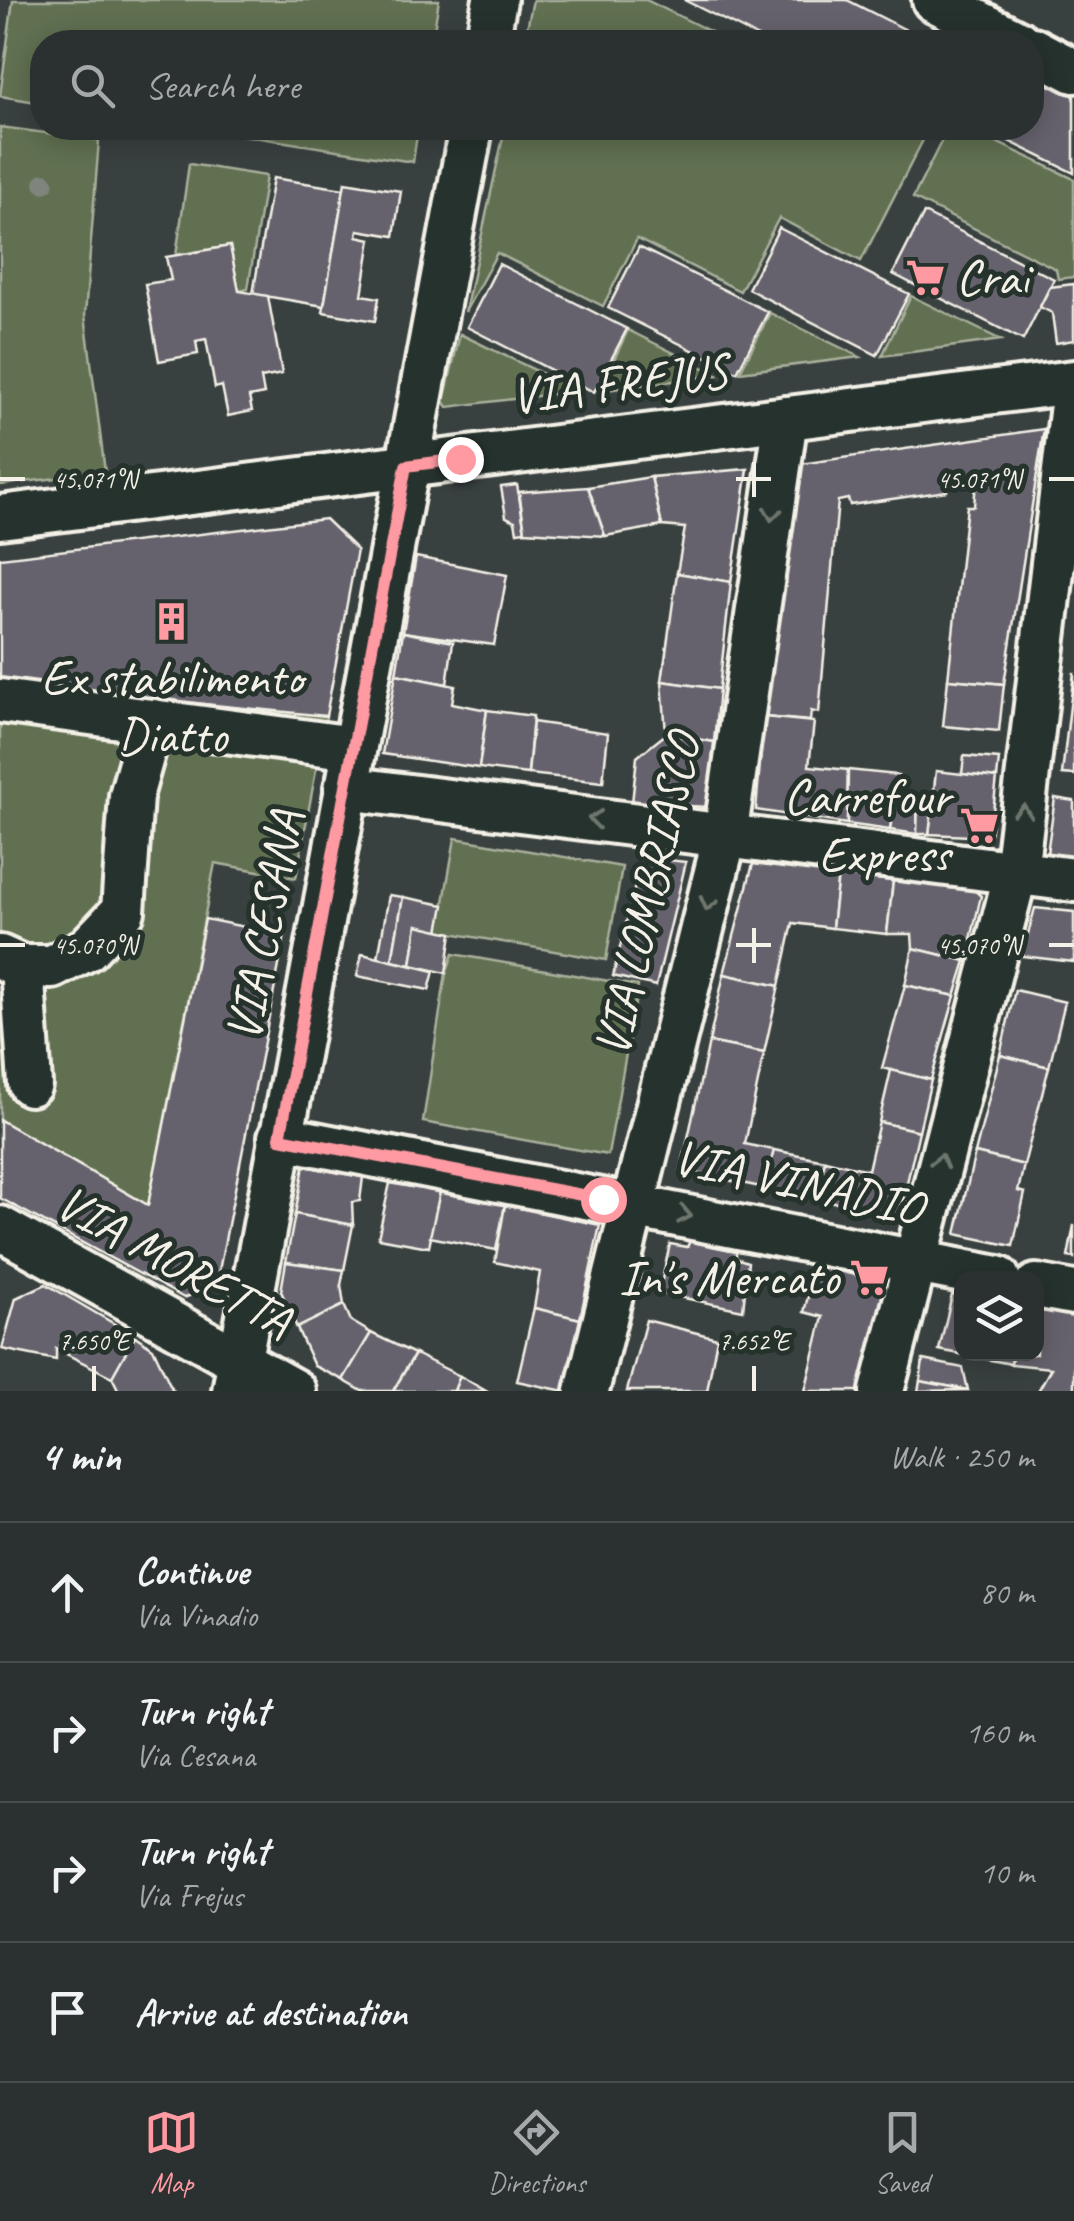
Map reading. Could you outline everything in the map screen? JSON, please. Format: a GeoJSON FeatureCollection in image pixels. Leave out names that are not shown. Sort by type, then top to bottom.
{"type":"FeatureCollection","features":[{"type":"Feature","properties":{"kind":"street"},"geometry":{"type":"LineString","coordinates":[[489,30],[495,0]]}},
{"type":"Feature","properties":{"kind":"street"},"geometry":{"type":"LineString","coordinates":[[934,0],[994,30]]}},
{"type":"Feature","properties":{"kind":"street"},"geometry":{"type":"LineString","coordinates":[[1044,56],[1074,71]]}},
{"type":"Feature","properties":{"kind":"street","name":"VIA CESANA"},"geometry":{"type":"LineString","coordinates":[[237,1376],[469,140]]}},
{"type":"Feature","properties":{"kind":"street"},"geometry":{"type":"LineString","coordinates":[[882,1391],[1016,872],[1074,385]]}},
{"type":"Feature","properties":{"kind":"street","name":"VIA FREJUS"},"geometry":{"type":"LineString","coordinates":[[0,518],[1074,385]]}},
{"type":"Feature","properties":{"kind":"street","name":"VIA LOMBRIASCO"},"geometry":{"type":"LineString","coordinates":[[588,1391],[630,1204],[725,836],[786,418]]}},
{"type":"Feature","properties":{"kind":"street"},"geometry":{"type":"LineString","coordinates":[[0,702],[152,721],[350,768],[725,836],[1074,880]]}},
{"type":"Feature","properties":{"kind":"street"},"geometry":{"type":"LineString","coordinates":[[30,1084],[11,962],[52,966],[87,949],[123,911],[132,796],[152,721]]}},
{"type":"Feature","properties":{"kind":"street","name":"VIA VINADIO"},"geometry":{"type":"LineString","coordinates":[[280,1138],[961,1271]]}},
{"type":"Feature","properties":{"kind":"street","name":"VIA MORETTA"},"geometry":{"type":"LineString","coordinates":[[0,1228],[237,1376],[294,1391]]}},
{"type":"Feature","properties":{"kind":"street"},"geometry":{"type":"LineString","coordinates":[[1044,1287],[1074,1293]]}},
{"type":"Feature","properties":{"kind":"green space"},"geometry":{"type":"Polygon","coordinates":[[[13,0],[439,0],[434,30],[30,30],[30,101],[0,96],[13,0]]]}},
{"type":"Feature","properties":{"kind":"green space"},"geometry":{"type":"Polygon","coordinates":[[[533,0],[646,0],[707,30],[527,30],[533,0]]]}},
{"type":"Feature","properties":{"kind":"green space"},"geometry":{"type":"Polygon","coordinates":[[[0,127],[30,131],[30,140],[99,140],[85,315],[105,472],[0,485],[0,127]]]}},
{"type":"Feature","properties":{"kind":"green space"},"geometry":{"type":"Polygon","coordinates":[[[273,140],[416,140],[413,162],[273,140]]]}},
{"type":"Feature","properties":{"kind":"green space"},"geometry":{"type":"Polygon","coordinates":[[[502,140],[923,140],[861,261],[779,218],[740,291],[637,239],[603,306],[497,253],[465,312],[502,140]]]}},
{"type":"Feature","properties":{"kind":"green space"},"geometry":{"type":"Polygon","coordinates":[[[942,140],[992,140],[1074,179],[1074,277],[1058,279],[1056,269],[913,198],[942,140]]]}},
{"type":"Feature","properties":{"kind":"green space"},"geometry":{"type":"Polygon","coordinates":[[[189,164],[266,176],[248,289],[239,291],[230,246],[176,256],[189,164]]]}},
{"type":"Feature","properties":{"kind":"green space"},"geometry":{"type":"Polygon","coordinates":[[[911,296],[1001,340],[882,356],[911,296]]]}},
{"type":"Feature","properties":{"kind":"green space"},"geometry":{"type":"Polygon","coordinates":[[[770,313],[860,357],[740,372],[770,313]]]}},
{"type":"Feature","properties":{"kind":"green space"},"geometry":{"type":"Polygon","coordinates":[[[628,330],[718,375],[599,391],[628,330]]]}},
{"type":"Feature","properties":{"kind":"green space"},"geometry":{"type":"Polygon","coordinates":[[[460,334],[564,384],[563,393],[448,407],[444,401],[460,334]]]}},
{"type":"Feature","properties":{"kind":"green space"},"geometry":{"type":"Polygon","coordinates":[[[0,684],[326,716],[296,878],[215,863],[148,1205],[0,1120],[0,684]]]}},
{"type":"Feature","properties":{"kind":"green space"},"geometry":{"type":"Polygon","coordinates":[[[455,838],[622,867],[606,960],[439,931],[455,838]]]}},
{"type":"Feature","properties":{"kind":"green space"},"geometry":{"type":"Polygon","coordinates":[[[453,954],[638,986],[608,1155],[423,1122],[446,973],[453,954]]]}},
{"type":"Feature","properties":{"kind":"building"},"geometry":{"type":"Polygon","coordinates":[[[684,0],[847,0],[906,30],[744,30],[684,0]]]}},
{"type":"Feature","properties":{"kind":"building"},"geometry":{"type":"Polygon","coordinates":[[[1044,80],[1074,95],[1074,173],[1007,140],[1044,140],[1044,80]]]}},
{"type":"Feature","properties":{"kind":"building"},"geometry":{"type":"Polygon","coordinates":[[[273,178],[344,189],[324,306],[253,294],[273,178]]]}},
{"type":"Feature","properties":{"kind":"building"},"geometry":{"type":"Polygon","coordinates":[[[345,182],[401,191],[394,236],[358,230],[357,236],[371,239],[362,295],[379,298],[375,321],[323,312],[345,182]]]}},
{"type":"Feature","properties":{"kind":"building"},"geometry":{"type":"Polygon","coordinates":[[[924,213],[1054,279],[1023,340],[893,274],[924,213]]]}},
{"type":"Feature","properties":{"kind":"building"},"geometry":{"type":"Polygon","coordinates":[[[779,228],[909,294],[877,355],[748,289],[779,228]]]}},
{"type":"Feature","properties":{"kind":"building"},"geometry":{"type":"Polygon","coordinates":[[[230,246],[239,291],[268,296],[282,374],[261,378],[264,394],[249,397],[252,411],[228,416],[222,386],[215,388],[206,339],[196,341],[198,354],[159,361],[145,284],[171,280],[166,257],[230,246]]]}},
{"type":"Feature","properties":{"kind":"building"},"geometry":{"type":"Polygon","coordinates":[[[639,247],[768,312],[737,372],[608,308],[639,247]]]}},
{"type":"Feature","properties":{"kind":"building"},"geometry":{"type":"Polygon","coordinates":[[[499,264],[627,329],[594,392],[467,327],[499,264]]]}},
{"type":"Feature","properties":{"kind":"building"},"geometry":{"type":"Polygon","coordinates":[[[1074,284],[1074,340],[1056,343],[1052,313],[1040,307],[1050,287],[1074,284]]]}},
{"type":"Feature","properties":{"kind":"building"},"geometry":{"type":"Polygon","coordinates":[[[1044,429],[1004,684],[948,679],[967,506],[974,506],[976,481],[946,484],[947,491],[850,505],[848,499],[838,501],[819,713],[811,711],[810,721],[764,717],[800,464],[1044,429]]]}},
{"type":"Feature","properties":{"kind":"building"},"geometry":{"type":"Polygon","coordinates":[[[748,469],[731,582],[677,573],[685,528],[662,526],[651,477],[748,469]]]}},
{"type":"Feature","properties":{"kind":"building"},"geometry":{"type":"Polygon","coordinates":[[[651,477],[662,526],[605,536],[588,487],[651,477]]]}},
{"type":"Feature","properties":{"kind":"building"},"geometry":{"type":"Polygon","coordinates":[[[517,485],[525,531],[517,532],[515,521],[506,517],[501,487],[517,485]]]}},
{"type":"Feature","properties":{"kind":"building"},"geometry":{"type":"Polygon","coordinates":[[[588,487],[605,536],[525,531],[519,492],[588,487]]]}},
{"type":"Feature","properties":{"kind":"building","name":"Ex stabilimento Diatto"},"geometry":{"type":"Polygon","coordinates":[[[325,519],[357,550],[326,716],[0,684],[0,558],[325,519]]]}},
{"type":"Feature","properties":{"kind":"building"},"geometry":{"type":"Polygon","coordinates":[[[416,557],[507,575],[494,645],[403,632],[416,557]]]}},
{"type":"Feature","properties":{"kind":"building"},"geometry":{"type":"Polygon","coordinates":[[[677,573],[731,582],[719,689],[662,681],[677,573]]]}},
{"type":"Feature","properties":{"kind":"building"},"geometry":{"type":"Polygon","coordinates":[[[403,632],[453,642],[447,684],[396,674],[403,632]]]}},
{"type":"Feature","properties":{"kind":"building"},"geometry":{"type":"Polygon","coordinates":[[[1074,672],[1074,775],[1062,774],[1074,672]]]}},
{"type":"Feature","properties":{"kind":"building"},"geometry":{"type":"Polygon","coordinates":[[[396,674],[455,686],[452,703],[487,710],[479,768],[382,754],[396,674]]]}},
{"type":"Feature","properties":{"kind":"building"},"geometry":{"type":"Polygon","coordinates":[[[948,679],[1004,684],[999,731],[943,726],[948,679]]]}},
{"type":"Feature","properties":{"kind":"building"},"geometry":{"type":"Polygon","coordinates":[[[662,681],[719,689],[714,742],[666,734],[662,681]]]}},
{"type":"Feature","properties":{"kind":"building"},"geometry":{"type":"Polygon","coordinates":[[[487,710],[533,716],[528,774],[479,768],[487,710]]]}},
{"type":"Feature","properties":{"kind":"building"},"geometry":{"type":"Polygon","coordinates":[[[764,717],[814,722],[809,766],[848,770],[847,824],[756,810],[764,717]]]}},
{"type":"Feature","properties":{"kind":"building"},"geometry":{"type":"Polygon","coordinates":[[[533,722],[608,733],[603,782],[528,774],[533,722]]]}},
{"type":"Feature","properties":{"kind":"building"},"geometry":{"type":"Polygon","coordinates":[[[666,734],[714,742],[708,807],[632,803],[637,757],[666,734]]]}},
{"type":"Feature","properties":{"kind":"building"},"geometry":{"type":"Polygon","coordinates":[[[964,756],[999,759],[997,778],[962,774],[964,756]]]}},
{"type":"Feature","properties":{"kind":"building"},"geometry":{"type":"Polygon","coordinates":[[[848,770],[898,775],[890,830],[847,824],[848,770]]]}},
{"type":"Feature","properties":{"kind":"building"},"geometry":{"type":"Polygon","coordinates":[[[936,771],[997,778],[990,837],[929,834],[936,771]]]}},
{"type":"Feature","properties":{"kind":"building"},"geometry":{"type":"Polygon","coordinates":[[[895,798],[918,800],[917,834],[890,830],[895,798]]]}},
{"type":"Feature","properties":{"kind":"building"},"geometry":{"type":"Polygon","coordinates":[[[1055,798],[1074,801],[1074,857],[1047,853],[1055,798]]]}},
{"type":"Feature","properties":{"kind":"building"},"geometry":{"type":"Polygon","coordinates":[[[918,800],[933,801],[929,834],[917,834],[918,800]]]}},
{"type":"Feature","properties":{"kind":"building"},"geometry":{"type":"Polygon","coordinates":[[[642,857],[686,862],[656,986],[613,976],[642,857]]]}},
{"type":"Feature","properties":{"kind":"building"},"geometry":{"type":"Polygon","coordinates":[[[753,864],[838,875],[832,928],[793,923],[779,986],[724,974],[753,864]]]}},
{"type":"Feature","properties":{"kind":"building"},"geometry":{"type":"Polygon","coordinates":[[[838,875],[893,881],[887,934],[832,928],[838,875]]]}},
{"type":"Feature","properties":{"kind":"building"},"geometry":{"type":"Polygon","coordinates":[[[893,881],[972,888],[981,896],[966,961],[913,948],[912,934],[887,934],[893,881]]]}},
{"type":"Feature","properties":{"kind":"building"},"geometry":{"type":"Polygon","coordinates":[[[389,895],[403,897],[392,961],[378,958],[389,895]]]}},
{"type":"Feature","properties":{"kind":"building"},"geometry":{"type":"Polygon","coordinates":[[[403,897],[444,905],[439,931],[417,925],[411,965],[392,961],[403,897]]]}},
{"type":"Feature","properties":{"kind":"building"},"geometry":{"type":"Polygon","coordinates":[[[1035,908],[1074,912],[1074,962],[1022,956],[1035,908]]]}},
{"type":"Feature","properties":{"kind":"building"},"geometry":{"type":"Polygon","coordinates":[[[205,919],[285,935],[216,1286],[184,1298],[0,1198],[0,1120],[148,1205],[205,919]]]}},
{"type":"Feature","properties":{"kind":"building"},"geometry":{"type":"Polygon","coordinates":[[[417,925],[452,933],[446,973],[411,965],[417,925]]]}},
{"type":"Feature","properties":{"kind":"building"},"geometry":{"type":"Polygon","coordinates":[[[913,948],[966,961],[955,996],[905,985],[913,948]]]}},
{"type":"Feature","properties":{"kind":"building"},"geometry":{"type":"Polygon","coordinates":[[[362,954],[434,971],[429,990],[357,976],[362,954]]]}},
{"type":"Feature","properties":{"kind":"building"},"geometry":{"type":"Polygon","coordinates":[[[724,974],[779,986],[764,1053],[709,1042],[724,974]]]}},
{"type":"Feature","properties":{"kind":"building"},"geometry":{"type":"Polygon","coordinates":[[[905,985],[955,996],[931,1080],[882,1068],[905,985]]]}},
{"type":"Feature","properties":{"kind":"building"},"geometry":{"type":"Polygon","coordinates":[[[1015,990],[1065,1002],[1049,1067],[1000,1055],[1015,990]]]}},
{"type":"Feature","properties":{"kind":"building"},"geometry":{"type":"Polygon","coordinates":[[[709,1042],[764,1053],[745,1144],[774,1150],[765,1188],[681,1170],[709,1042]]]}},
{"type":"Feature","properties":{"kind":"building"},"geometry":{"type":"Polygon","coordinates":[[[1000,1055],[1049,1067],[1024,1165],[975,1153],[1000,1055]]]}},
{"type":"Feature","properties":{"kind":"building"},"geometry":{"type":"Polygon","coordinates":[[[891,1070],[931,1080],[919,1131],[879,1122],[891,1070]]]}},
{"type":"Feature","properties":{"kind":"building"},"geometry":{"type":"Polygon","coordinates":[[[879,1122],[919,1131],[899,1217],[816,1198],[825,1160],[868,1170],[879,1122]]]}},
{"type":"Feature","properties":{"kind":"building"},"geometry":{"type":"Polygon","coordinates":[[[774,1150],[825,1160],[816,1198],[765,1188],[774,1150]]]}},
{"type":"Feature","properties":{"kind":"building"},"geometry":{"type":"Polygon","coordinates":[[[975,1153],[1024,1165],[1018,1191],[1025,1193],[1013,1246],[956,1234],[975,1153]]]}},
{"type":"Feature","properties":{"kind":"building"},"geometry":{"type":"Polygon","coordinates":[[[304,1166],[363,1177],[360,1201],[352,1202],[353,1225],[295,1214],[304,1166]]]}},
{"type":"Feature","properties":{"kind":"building"},"geometry":{"type":"Polygon","coordinates":[[[390,1183],[440,1192],[429,1247],[378,1238],[390,1183]]]}},
{"type":"Feature","properties":{"kind":"building"},"geometry":{"type":"Polygon","coordinates":[[[440,1192],[505,1205],[496,1250],[430,1237],[440,1192]]]}},
{"type":"Feature","properties":{"kind":"building"},"geometry":{"type":"Polygon","coordinates":[[[505,1205],[600,1225],[580,1319],[534,1308],[540,1272],[495,1262],[505,1205]]]}},
{"type":"Feature","properties":{"kind":"building"},"geometry":{"type":"Polygon","coordinates":[[[295,1214],[353,1225],[344,1270],[286,1262],[295,1214]]]}},
{"type":"Feature","properties":{"kind":"building"},"geometry":{"type":"Polygon","coordinates":[[[1074,1225],[1074,1258],[1068,1257],[1074,1225]]]}},
{"type":"Feature","properties":{"kind":"building"},"geometry":{"type":"Polygon","coordinates":[[[690,1241],[736,1251],[736,1258],[748,1262],[743,1310],[659,1293],[670,1244],[687,1247],[690,1241]]]}},
{"type":"Feature","properties":{"kind":"building"},"geometry":{"type":"Polygon","coordinates":[[[286,1262],[344,1270],[344,1305],[297,1328],[281,1291],[286,1262]]]}},
{"type":"Feature","properties":{"kind":"building"},"geometry":{"type":"Polygon","coordinates":[[[816,1265],[886,1283],[861,1391],[805,1391],[823,1317],[804,1312],[816,1265]]]}},
{"type":"Feature","properties":{"kind":"building"},"geometry":{"type":"Polygon","coordinates":[[[46,1284],[135,1336],[112,1377],[56,1349],[56,1360],[2,1349],[16,1298],[46,1284]]]}},
{"type":"Feature","properties":{"kind":"building"},"geometry":{"type":"Polygon","coordinates":[[[952,1295],[954,1295],[954,1353],[939,1350],[952,1295]]]}},
{"type":"Feature","properties":{"kind":"building"},"geometry":{"type":"Polygon","coordinates":[[[344,1305],[351,1321],[371,1333],[343,1380],[314,1366],[297,1328],[344,1305]]]}},
{"type":"Feature","properties":{"kind":"building"},"geometry":{"type":"Polygon","coordinates":[[[534,1308],[580,1319],[564,1391],[517,1381],[534,1308]]]}},
{"type":"Feature","properties":{"kind":"building"},"geometry":{"type":"Polygon","coordinates":[[[1044,1308],[1074,1314],[1074,1391],[1038,1391],[1051,1368],[1011,1364],[1044,1361],[1044,1308]]]}},
{"type":"Feature","properties":{"kind":"building"},"geometry":{"type":"Polygon","coordinates":[[[646,1320],[717,1338],[707,1391],[627,1391],[646,1320]]]}},
{"type":"Feature","properties":{"kind":"building"},"geometry":{"type":"Polygon","coordinates":[[[371,1333],[415,1354],[393,1391],[362,1391],[343,1380],[371,1333]]]}},
{"type":"Feature","properties":{"kind":"building"},"geometry":{"type":"Polygon","coordinates":[[[135,1336],[153,1348],[173,1391],[119,1391],[112,1377],[135,1336]]]}},
{"type":"Feature","properties":{"kind":"building"},"geometry":{"type":"Polygon","coordinates":[[[415,1354],[460,1376],[454,1391],[393,1391],[415,1354]]]}},
{"type":"Feature","properties":{"kind":"building"},"geometry":{"type":"Polygon","coordinates":[[[923,1360],[963,1368],[968,1390],[920,1381],[923,1360]]]}},
{"type":"Feature","properties":{"kind":"building"},"geometry":{"type":"Polygon","coordinates":[[[460,1376],[486,1391],[454,1391],[460,1376]]]}},
{"type":"Feature","properties":{"kind":"building"},"geometry":{"type":"Polygon","coordinates":[[[920,1381],[968,1390],[918,1391],[920,1381]]]}},
{"type":"Feature","properties":{"kind":"place","name":"Crai"},"geometry":{"type":"Point","coordinates":[926,277]}},
{"type":"Feature","properties":{"kind":"place","name":"Ex stabilimento Diatto"},"geometry":{"type":"Point","coordinates":[172,621]}},
{"type":"Feature","properties":{"kind":"place","name":"Carrefour Express"},"geometry":{"type":"Point","coordinates":[980,825]}},
{"type":"Feature","properties":{"kind":"place","name":"In's Mercato"},"geometry":{"type":"Point","coordinates":[869,1277]}},
{"type":"Feature","properties":{"kind":"route"},"geometry":{"type":"LineString","coordinates":[[460,459],[406,466],[280,1138],[603,1199]]}}]}
